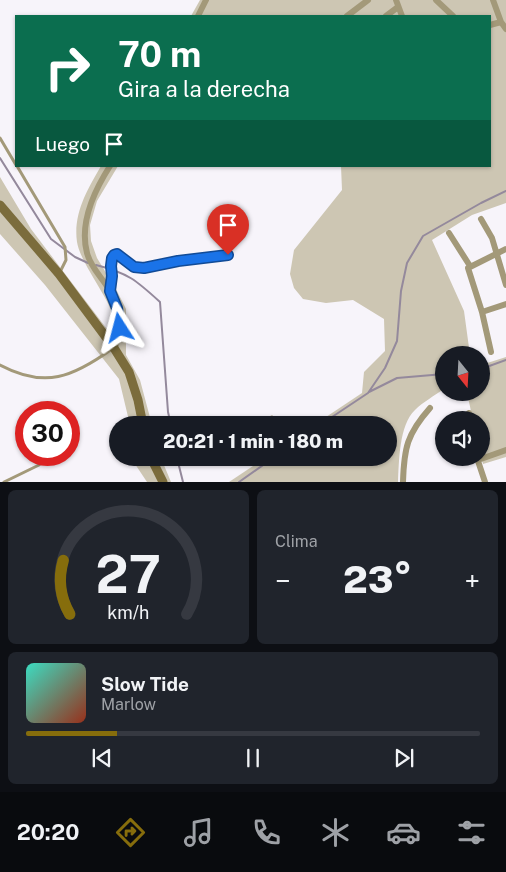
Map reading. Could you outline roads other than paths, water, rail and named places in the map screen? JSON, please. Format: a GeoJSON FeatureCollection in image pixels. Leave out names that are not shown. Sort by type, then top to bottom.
{"type":"FeatureCollection","features":[{"type":"Feature","properties":{"kind":"street"},"geometry":{"type":"LineString","coordinates":[[198,15],[206,0]]}},
{"type":"Feature","properties":{"kind":"street"},"geometry":{"type":"LineString","coordinates":[[348,15],[368,0]]}},
{"type":"Feature","properties":{"kind":"street"},"geometry":{"type":"LineString","coordinates":[[396,0],[402,15]]}},
{"type":"Feature","properties":{"kind":"street"},"geometry":{"type":"LineString","coordinates":[[436,0],[452,15]]}},
{"type":"Feature","properties":{"kind":"street"},"geometry":{"type":"LineString","coordinates":[[493,0],[501,22],[506,28]]}},
{"type":"Feature","properties":{"kind":"street"},"geometry":{"type":"LineString","coordinates":[[387,15],[398,7]]}},
{"type":"Feature","properties":{"kind":"street"},"geometry":{"type":"LineString","coordinates":[[491,25],[501,22]]}},
{"type":"Feature","properties":{"kind":"street"},"geometry":{"type":"LineString","coordinates":[[109,167],[89,205],[85,239],[87,254],[92,265],[110,291],[119,317],[118,341],[114,348]]}},
{"type":"Feature","properties":{"kind":"street"},"geometry":{"type":"LineString","coordinates":[[0,205],[59,274],[80,305],[114,348],[131,378],[141,416]]}},
{"type":"Feature","properties":{"kind":"street"},"geometry":{"type":"LineString","coordinates":[[480,219],[492,238],[506,285]]}},
{"type":"Feature","properties":{"kind":"street"},"geometry":{"type":"LineString","coordinates":[[449,233],[469,267],[491,352]]}},
{"type":"Feature","properties":{"kind":"street"},"geometry":{"type":"LineString","coordinates":[[469,267],[506,249]]}},
{"type":"Feature","properties":{"kind":"street"},"geometry":{"type":"LineString","coordinates":[[482,312],[506,304]]}},
{"type":"Feature","properties":{"kind":"street"},"geometry":{"type":"LineString","coordinates":[[403,482],[405,450],[412,431],[430,408]]}},
{"type":"Feature","properties":{"kind":"street"},"geometry":{"type":"LineString","coordinates":[[490,455],[506,450]]}},
{"type":"Feature","properties":{"kind":"street"},"geometry":{"type":"LineString","coordinates":[[155,466],[163,482]]}},
{"type":"Feature","properties":{"kind":"street"},"geometry":{"type":"LineString","coordinates":[[480,466],[485,482]]}},
{"type":"Feature","properties":{"kind":"lane"},"geometry":{"type":"LineString","coordinates":[[0,138],[15,163]]}},
{"type":"Feature","properties":{"kind":"lane"},"geometry":{"type":"LineString","coordinates":[[18,167],[65,247],[66,260],[59,274]]}},
{"type":"Feature","properties":{"kind":"lane"},"geometry":{"type":"LineString","coordinates":[[110,291],[112,258],[117,254],[134,267],[144,268],[178,261],[228,255]]}},
{"type":"Feature","properties":{"kind":"lane"},"geometry":{"type":"LineString","coordinates":[[0,365],[24,374],[46,379],[67,376],[114,348]]}},
{"type":"Feature","properties":{"kind":"lane"},"geometry":{"type":"LineString","coordinates":[[4,482],[37,466]]}},
{"type":"Feature","properties":{"kind":"waterway"},"geometry":{"type":"LineString","coordinates":[[0,158],[51,239],[75,257],[88,263]]}},
{"type":"Feature","properties":{"kind":"waterway"},"geometry":{"type":"LineString","coordinates":[[334,416],[368,393],[385,368],[397,341],[401,291],[407,263],[423,236],[506,191]]}},
{"type":"Feature","properties":{"kind":"waterway"},"geometry":{"type":"LineString","coordinates":[[96,265],[131,278],[160,302],[169,416]]}},
{"type":"Feature","properties":{"kind":"waterway"},"geometry":{"type":"LineString","coordinates":[[490,366],[506,360]]}},
{"type":"Feature","properties":{"kind":"waterway"},"geometry":{"type":"LineString","coordinates":[[369,392],[397,378],[435,375]]}},
{"type":"Feature","properties":{"kind":"waterway"},"geometry":{"type":"LineString","coordinates":[[179,466],[183,482]]}},
{"type":"Feature","properties":{"kind":"waterway"},"geometry":{"type":"LineString","coordinates":[[239,482],[262,466]]}}]}
